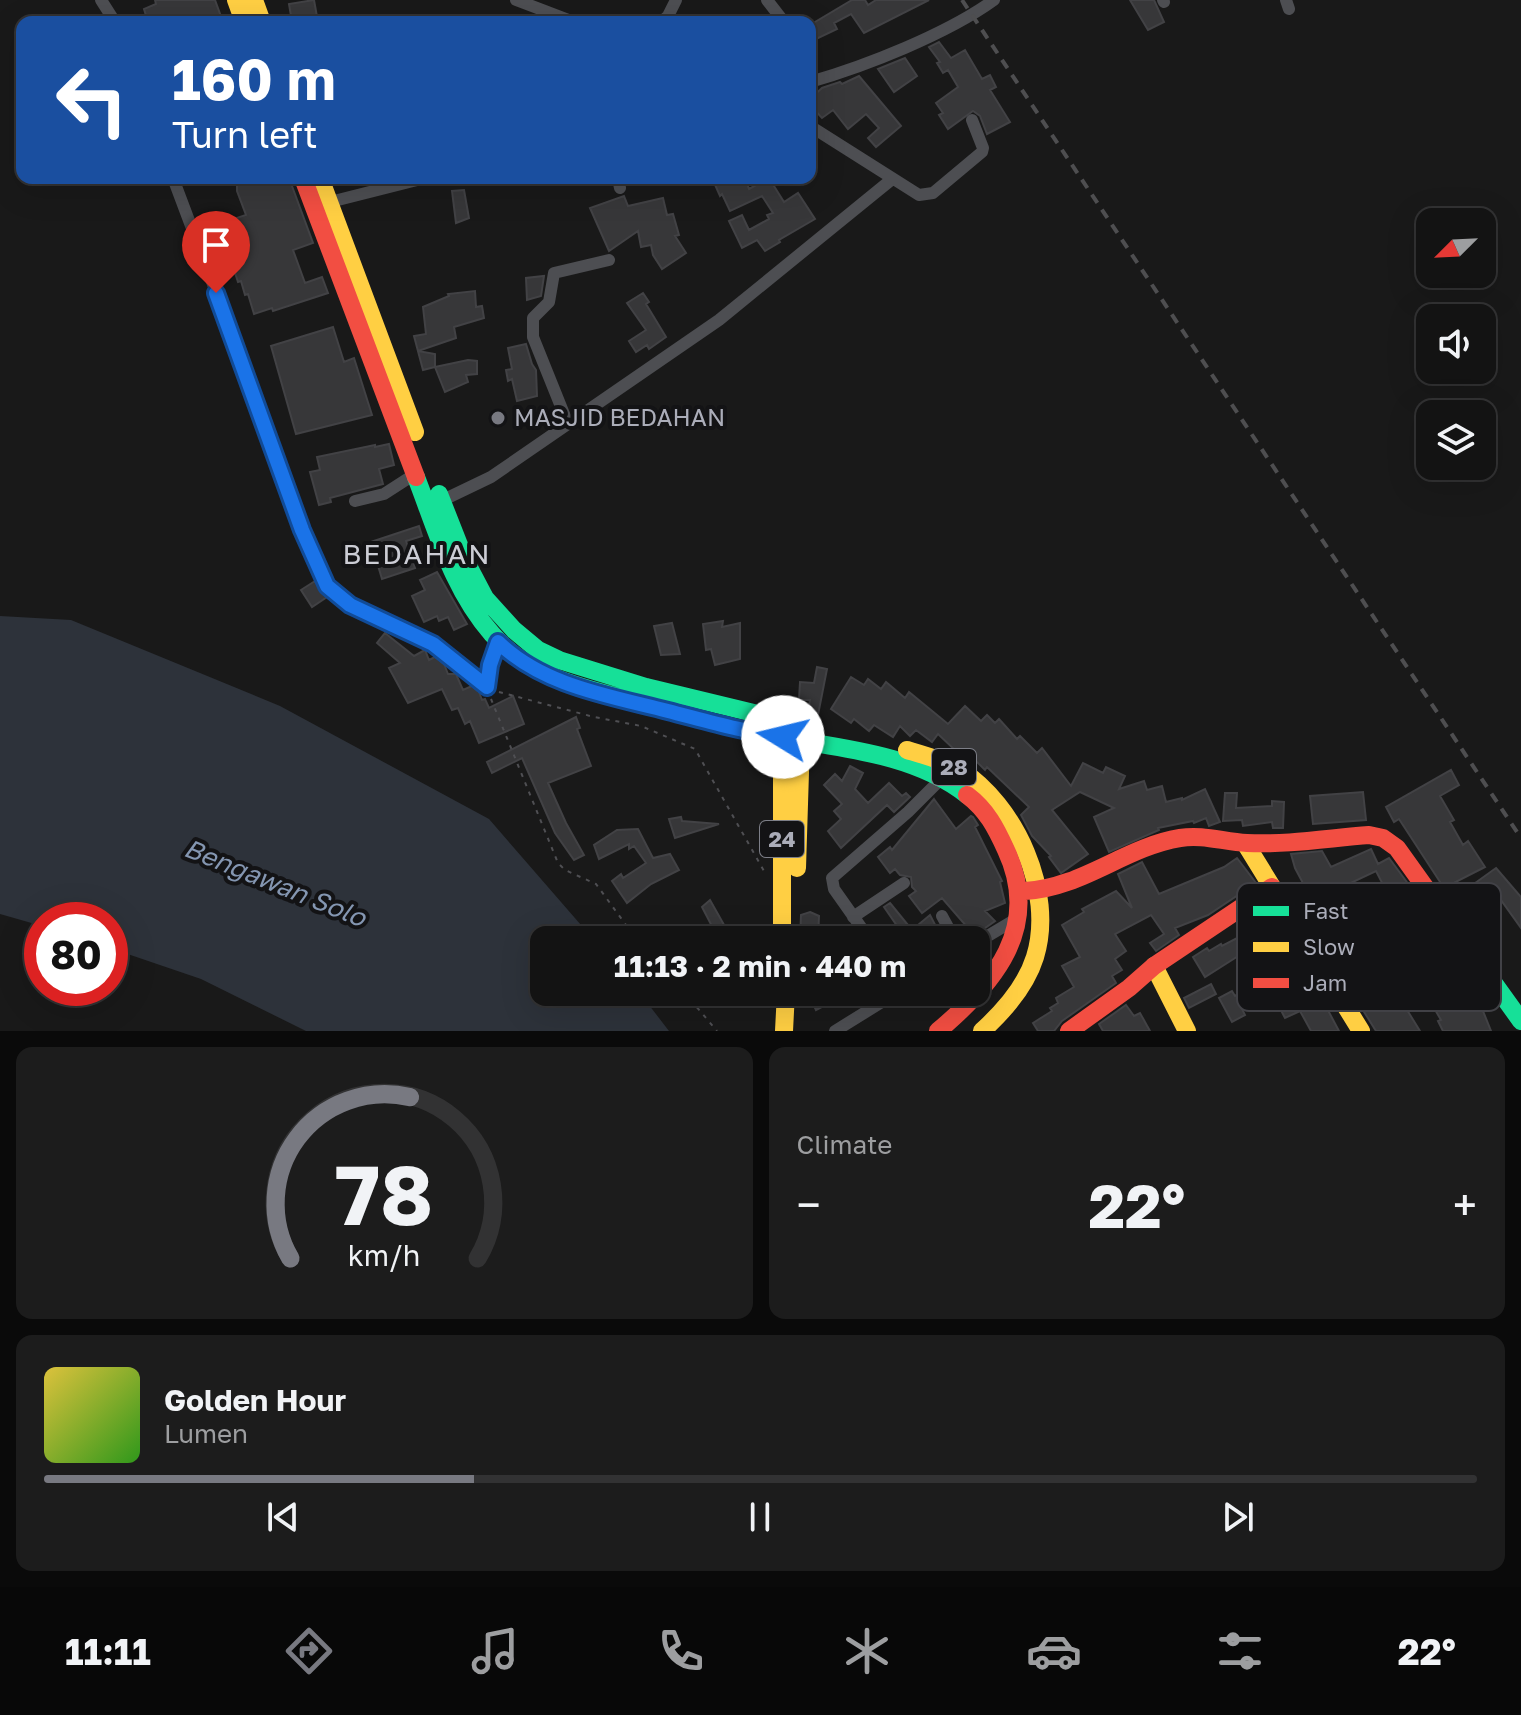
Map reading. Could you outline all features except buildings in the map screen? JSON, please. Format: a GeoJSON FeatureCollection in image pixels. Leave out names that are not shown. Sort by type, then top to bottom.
{"type":"FeatureCollection","features":[{"type":"Feature","properties":{"kind":"main road"},"geometry":{"type":"LineString","coordinates":[[305,184],[451,569],[479,620],[498,642],[515,656],[565,683],[750,733],[794,731]]}},
{"type":"Feature","properties":{"kind":"main road"},"geometry":{"type":"LineString","coordinates":[[322,184],[441,501],[465,560],[485,598],[514,630],[538,650],[559,660],[794,731]]}},
{"type":"Feature","properties":{"kind":"main road","name":"28"},"geometry":{"type":"LineString","coordinates":[[794,731],[924,770],[962,790],[981,806],[1000,835],[1015,868],[1019,891],[1020,916],[1015,935],[992,978],[977,998],[938,1031]]}},
{"type":"Feature","properties":{"kind":"main road","name":"28"},"geometry":{"type":"LineString","coordinates":[[794,731],[907,750],[931,757],[963,772],[990,795],[1010,822],[1039,892],[1037,953],[1018,993],[982,1031]]}},
{"type":"Feature","properties":{"kind":"main road","name":"24"},"geometry":{"type":"LineString","coordinates":[[782,926],[794,731]]}},
{"type":"Feature","properties":{"kind":"main road","name":"24"},"geometry":{"type":"LineString","coordinates":[[794,731],[795,926]]}},
{"type":"Feature","properties":{"kind":"main road"},"geometry":{"type":"LineString","coordinates":[[1019,891],[1053,890],[1150,844],[1201,836],[1245,843],[1369,835],[1383,838],[1397,848],[1422,883]]}},
{"type":"Feature","properties":{"kind":"main road"},"geometry":{"type":"LineString","coordinates":[[1245,843],[1270,883]]}},
{"type":"Feature","properties":{"kind":"main road"},"geometry":{"type":"LineString","coordinates":[[1069,1031],[1154,966],[1237,910]]}},
{"type":"Feature","properties":{"kind":"main road"},"geometry":{"type":"LineString","coordinates":[[1154,966],[1187,1031]]}},
{"type":"Feature","properties":{"kind":"main road"},"geometry":{"type":"LineString","coordinates":[[1501,993],[1521,1021]]}},
{"type":"Feature","properties":{"kind":"main road"},"geometry":{"type":"LineString","coordinates":[[784,1031],[785,1006]]}},
{"type":"Feature","properties":{"kind":"main road"},"geometry":{"type":"LineString","coordinates":[[1349,1011],[1361,1031]]}},
{"type":"Feature","properties":{"kind":"street"},"geometry":{"type":"LineString","coordinates":[[516,0],[558,16]]}},
{"type":"Feature","properties":{"kind":"street"},"geometry":{"type":"LineString","coordinates":[[767,0],[779,16]]}},
{"type":"Feature","properties":{"kind":"street"},"geometry":{"type":"LineString","coordinates":[[816,80],[915,42],[956,23],[994,0]]}},
{"type":"Feature","properties":{"kind":"street"},"geometry":{"type":"LineString","coordinates":[[816,130],[919,195],[933,193],[983,151],[972,120]]}},
{"type":"Feature","properties":{"kind":"street"},"geometry":{"type":"LineString","coordinates":[[441,501],[491,477],[719,320],[891,180]]}},
{"type":"Feature","properties":{"kind":"street"},"geometry":{"type":"LineString","coordinates":[[175,184],[250,380],[302,530],[327,586],[350,605],[433,644],[487,687]]}},
{"type":"Feature","properties":{"kind":"street"},"geometry":{"type":"LineString","coordinates":[[330,202],[401,184]]}},
{"type":"Feature","properties":{"kind":"street"},"geometry":{"type":"LineString","coordinates":[[568,424],[533,337],[533,318],[549,302],[554,273],[609,260]]}},
{"type":"Feature","properties":{"kind":"street"},"geometry":{"type":"LineString","coordinates":[[355,501],[384,494],[415,474]]}},
{"type":"Feature","properties":{"kind":"street"},"geometry":{"type":"LineString","coordinates":[[487,687],[498,642]]}},
{"type":"Feature","properties":{"kind":"street"},"geometry":{"type":"LineString","coordinates":[[860,926],[834,889],[832,878],[941,779]]}},
{"type":"Feature","properties":{"kind":"street"},"geometry":{"type":"LineString","coordinates":[[853,917],[904,883]]}},
{"type":"Feature","properties":{"kind":"street"},"geometry":{"type":"LineString","coordinates":[[942,916],[947,926]]}},
{"type":"Feature","properties":{"kind":"street"},"geometry":{"type":"LineString","coordinates":[[990,934],[1020,916]]}},
{"type":"Feature","properties":{"kind":"street"},"geometry":{"type":"LineString","coordinates":[[835,1031],[875,1006]]}},
{"type":"Feature","properties":{"kind":"path"},"geometry":{"type":"LineString","coordinates":[[487,687],[594,717],[641,726],[695,749],[764,871]]}},
{"type":"Feature","properties":{"kind":"path"},"geometry":{"type":"LineString","coordinates":[[487,687],[558,863],[565,870],[596,884],[627,926]]}},
{"type":"Feature","properties":{"kind":"path"},"geometry":{"type":"LineString","coordinates":[[696,1006],[717,1031]]}},
{"type":"Feature","properties":{"kind":"water","name":"Bengawan Solo"},"geometry":{"type":"Polygon","coordinates":[[[0,616],[71,620],[280,706],[489,819],[582,926],[530,926],[530,1006],[650,1006],[669,1031],[306,1031],[201,979],[128,954],[128,902],[24,902],[24,921],[0,914],[0,616]]]}},
{"type":"Feature","properties":{"kind":"railway"},"geometry":{"type":"LineString","coordinates":[[962,0],[1521,838]]}},
{"type":"Feature","properties":{"kind":"traffic: fast"},"geometry":{"type":"LineString","coordinates":[[416,477],[447,559],[478,617],[508,650],[525,663],[562,681],[702,720],[910,764],[967,795]]}},
{"type":"Feature","properties":{"kind":"traffic: fast"},"geometry":{"type":"LineString","coordinates":[[439,494],[465,560],[485,598],[514,630],[538,650],[559,660],[646,687],[812,727]]}},
{"type":"Feature","properties":{"kind":"traffic: fast"},"geometry":{"type":"LineString","coordinates":[[1501,993],[1521,1021]]}},
{"type":"Feature","properties":{"kind":"traffic: slow"},"geometry":{"type":"LineString","coordinates":[[236,0],[242,16]]}},
{"type":"Feature","properties":{"kind":"traffic: slow"},"geometry":{"type":"LineString","coordinates":[[254,0],[260,16]]}},
{"type":"Feature","properties":{"kind":"traffic: slow"},"geometry":{"type":"LineString","coordinates":[[322,184],[415,432]]}},
{"type":"Feature","properties":{"kind":"traffic: slow"},"geometry":{"type":"LineString","coordinates":[[782,926],[782,760],[786,722]]}},
{"type":"Feature","properties":{"kind":"traffic: slow"},"geometry":{"type":"LineString","coordinates":[[797,868],[804,727]]}},
{"type":"Feature","properties":{"kind":"traffic: slow"},"geometry":{"type":"LineString","coordinates":[[907,750],[953,766],[979,785],[998,804],[1013,827],[1035,878],[1040,905],[1040,932],[1035,957],[1013,997],[982,1031]]}},
{"type":"Feature","properties":{"kind":"traffic: slow"},"geometry":{"type":"LineString","coordinates":[[1245,843],[1270,883]]}},
{"type":"Feature","properties":{"kind":"traffic: slow"},"geometry":{"type":"LineString","coordinates":[[1154,966],[1187,1031]]}},
{"type":"Feature","properties":{"kind":"traffic: slow"},"geometry":{"type":"LineString","coordinates":[[784,1031],[785,1006]]}},
{"type":"Feature","properties":{"kind":"traffic: slow"},"geometry":{"type":"LineString","coordinates":[[1349,1011],[1361,1031]]}},
{"type":"Feature","properties":{"kind":"traffic: jam"},"geometry":{"type":"LineString","coordinates":[[305,184],[416,477]]}},
{"type":"Feature","properties":{"kind":"traffic: jam"},"geometry":{"type":"LineString","coordinates":[[938,1031],[959,1013],[994,973],[1007,951],[1019,904],[1016,878],[1006,850],[995,827],[967,795]]}},
{"type":"Feature","properties":{"kind":"traffic: jam"},"geometry":{"type":"LineString","coordinates":[[1025,891],[1066,883],[1160,843],[1197,837],[1262,843],[1369,835],[1383,838],[1397,848],[1422,883]]}},
{"type":"Feature","properties":{"kind":"traffic: jam"},"geometry":{"type":"LineString","coordinates":[[1069,1031],[1154,966],[1237,910]]}},
{"type":"Feature","properties":{"kind":"place","name":"MASJID BEDAHAN"},"geometry":{"type":"Point","coordinates":[498,418]}},
{"type":"Feature","properties":{"kind":"district","name":"BEDAHAN"},"geometry":{"type":"Point","coordinates":[417,554]}},
{"type":"Feature","properties":{"kind":"route"},"geometry":{"type":"LineString","coordinates":[[216,293],[302,530],[327,586],[335,594],[350,605],[433,644],[487,687],[498,642],[515,656],[565,683],[750,733],[783,737]]}}]}
